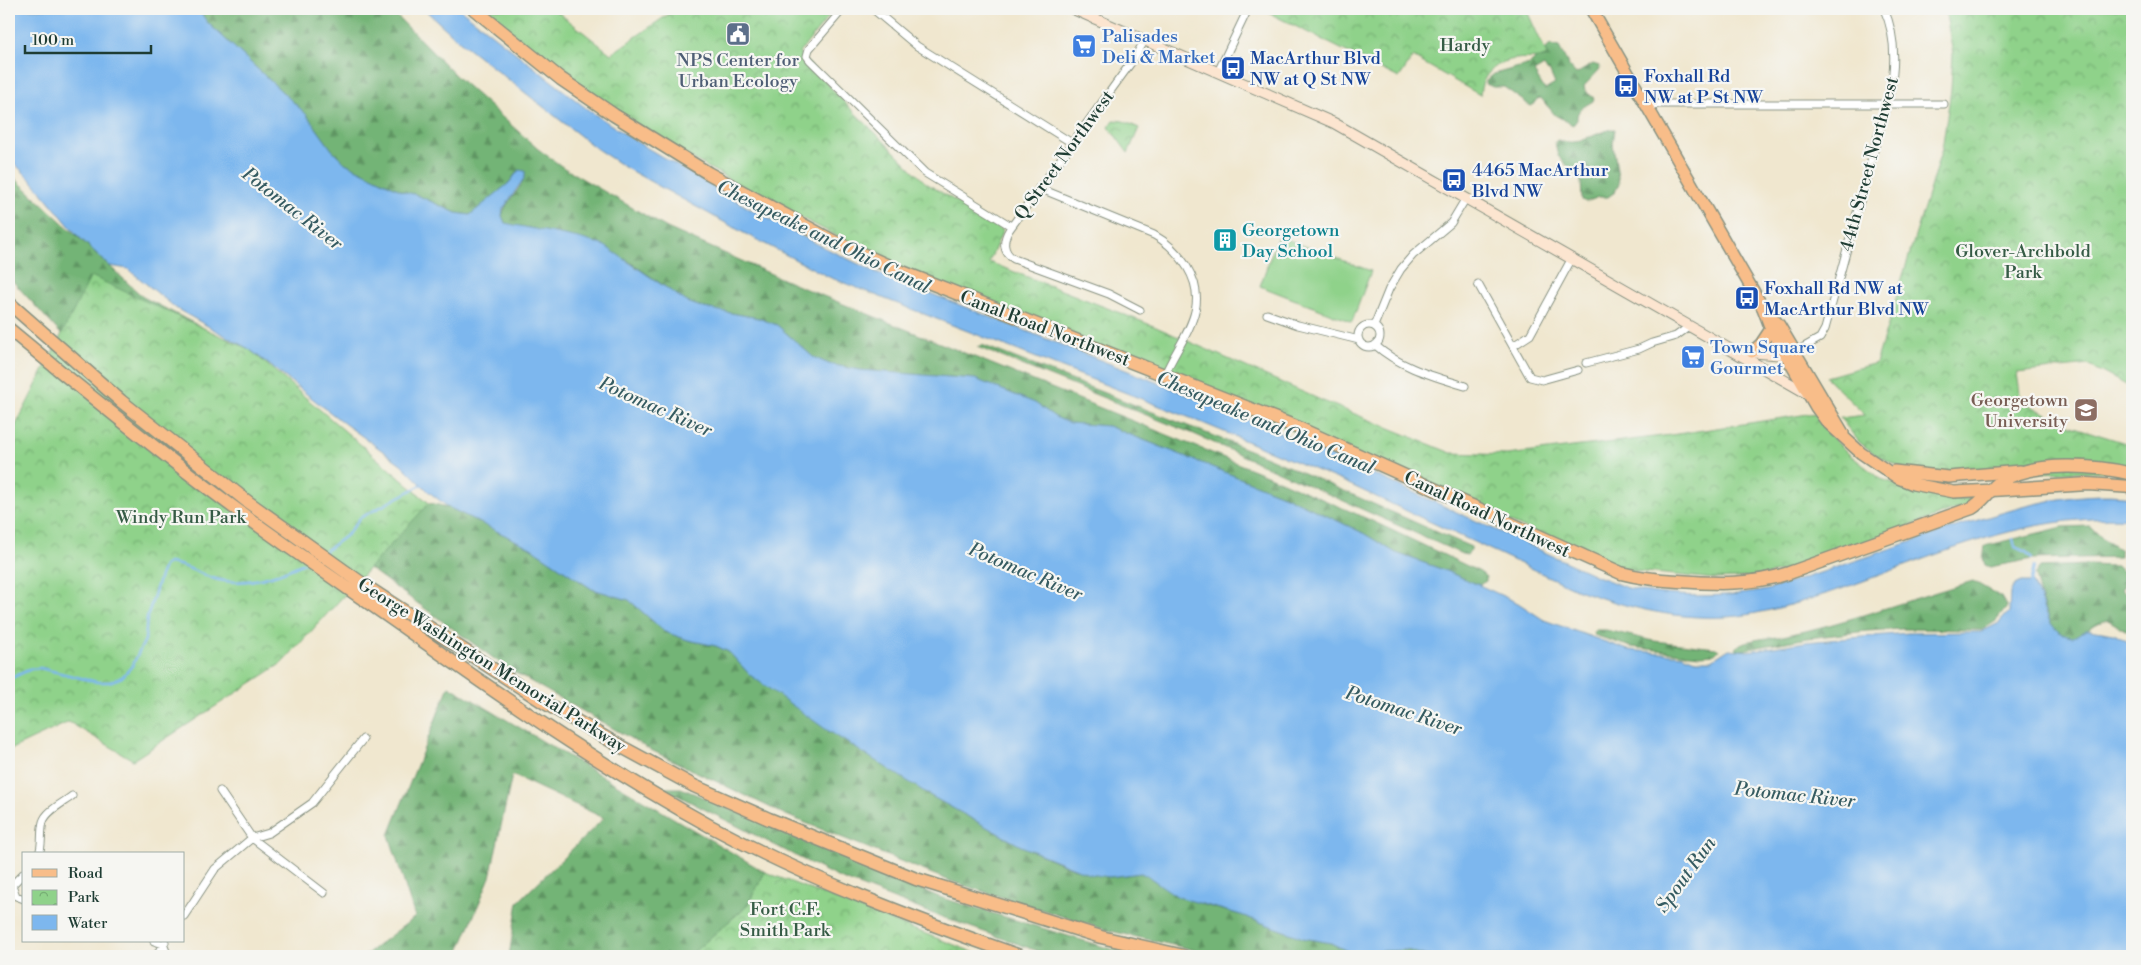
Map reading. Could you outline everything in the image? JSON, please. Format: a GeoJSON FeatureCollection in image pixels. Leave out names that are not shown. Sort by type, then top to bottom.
{"type":"FeatureCollection","features":[{"type":"Feature","properties":{"kind":"highway","name":"Canal Road Northwest"},"geometry":{"type":"LineString","coordinates":[[474,9],[561,79],[614,115],[690,162],[799,224],[900,271],[1165,374],[1340,446],[1608,569],[1643,578],[1732,584],[1776,577],[1972,508],[2005,479],[2027,470],[2086,467],[2132,474]]}},
{"type":"Feature","properties":{"kind":"highway","name":"George Washington Memorial Parkway"},"geometry":{"type":"LineString","coordinates":[[9,303],[121,402],[363,592],[466,671],[600,761],[711,826],[844,891],[939,928],[1020,956]]}},
{"type":"Feature","properties":{"kind":"highway","name":"George Washington Memorial Parkway"},"geometry":{"type":"LineString","coordinates":[[9,329],[112,414],[240,512],[363,592],[545,703],[694,786],[916,879],[1101,938],[1184,956]]}},
{"type":"Feature","properties":{"kind":"highway"},"geometry":{"type":"LineString","coordinates":[[1992,490],[2088,484],[2132,487]]}},
{"type":"Feature","properties":{"kind":"main road"},"geometry":{"type":"LineString","coordinates":[[1073,9],[1334,123],[1810,395]]}},
{"type":"Feature","properties":{"kind":"main road"},"geometry":{"type":"LineString","coordinates":[[1591,9],[1763,308],[1771,329],[1848,441]]}},
{"type":"Feature","properties":{"kind":"main road"},"geometry":{"type":"LineString","coordinates":[[1763,308],[1779,325],[1790,354],[1822,416],[1867,457],[1906,482],[1928,488],[1954,492],[1992,490]]}},
{"type":"Feature","properties":{"kind":"main road"},"geometry":{"type":"LineString","coordinates":[[1752,352],[1762,344],[1771,329]]}},
{"type":"Feature","properties":{"kind":"main road"},"geometry":{"type":"LineString","coordinates":[[1727,347],[1752,352],[1790,354]]}},
{"type":"Feature","properties":{"kind":"main road"},"geometry":{"type":"LineString","coordinates":[[1886,470],[1949,477],[2027,470]]}},
{"type":"Feature","properties":{"kind":"street"},"geometry":{"type":"LineString","coordinates":[[843,9],[809,49],[807,56],[810,60],[920,169],[1012,226]]}},
{"type":"Feature","properties":{"kind":"street"},"geometry":{"type":"LineString","coordinates":[[873,9],[918,46],[1072,143]]}},
{"type":"Feature","properties":{"kind":"street"},"geometry":{"type":"LineString","coordinates":[[1218,72],[1248,9]]}},
{"type":"Feature","properties":{"kind":"street","name":"44th Street Northwest"},"geometry":{"type":"LineString","coordinates":[[1790,354],[1820,338],[1825,329],[1893,76],[1895,56],[1891,30],[1884,9]]}},
{"type":"Feature","properties":{"kind":"street","name":"Q Street Northwest"},"geometry":{"type":"LineString","coordinates":[[1140,310],[1109,294],[1014,259],[1008,256],[1005,247],[1007,234],[1012,226],[1133,60],[1145,40]]}},
{"type":"Feature","properties":{"kind":"street"},"geometry":{"type":"LineString","coordinates":[[1647,107],[1660,104],[1944,104]]}},
{"type":"Feature","properties":{"kind":"street"},"geometry":{"type":"LineString","coordinates":[[1040,188],[1154,235],[1170,245],[1180,257],[1196,285],[1198,303],[1194,316],[1165,374]]}},
{"type":"Feature","properties":{"kind":"street"},"geometry":{"type":"LineString","coordinates":[[1374,326],[1389,289],[1401,269],[1413,255],[1451,223],[1466,198]]}},
{"type":"Feature","properties":{"kind":"street"},"geometry":{"type":"LineString","coordinates":[[1513,346],[1530,335],[1572,258]]}},
{"type":"Feature","properties":{"kind":"street"},"geometry":{"type":"LineString","coordinates":[[1478,284],[1530,377],[1542,380],[1578,370]]}},
{"type":"Feature","properties":{"kind":"street"},"geometry":{"type":"LineString","coordinates":[[1267,314],[1298,326],[1359,340],[1366,346],[1375,344],[1380,336],[1378,330],[1374,326],[1368,325],[1361,328],[1358,334],[1359,340]]}},
{"type":"Feature","properties":{"kind":"street"},"geometry":{"type":"LineString","coordinates":[[1586,363],[1639,349],[1676,336],[1690,326]]}},
{"type":"Feature","properties":{"kind":"street"},"geometry":{"type":"LineString","coordinates":[[1375,344],[1390,358],[1401,364],[1465,386]]}},
{"type":"Feature","properties":{"kind":"street"},"geometry":{"type":"LineString","coordinates":[[185,914],[215,869],[252,838],[269,833],[312,803],[363,739]]}},
{"type":"Feature","properties":{"kind":"street"},"geometry":{"type":"LineString","coordinates":[[220,791],[252,838],[324,893]]}},
{"type":"Feature","properties":{"kind":"street"},"geometry":{"type":"LineString","coordinates":[[39,852],[43,820],[50,812],[72,796]]}},
{"type":"Feature","properties":{"kind":"street"},"geometry":{"type":"LineString","coordinates":[[22,875],[12,885],[16,896],[22,898]]}},
{"type":"Feature","properties":{"kind":"street"},"geometry":{"type":"LineString","coordinates":[[156,956],[164,943]]}},
{"type":"Feature","properties":{"kind":"street"},"geometry":{"type":"LineString","coordinates":[[164,943],[168,956]]}},
{"type":"Feature","properties":{"kind":"green space"},"geometry":{"type":"Polygon","coordinates":[[[198,9],[390,9],[456,76],[538,149],[564,168],[667,228],[796,285],[1269,476],[1368,519],[1480,572],[1486,577],[1486,581],[1479,585],[1396,553],[1363,533],[1285,496],[1108,426],[1069,423],[1055,417],[1035,403],[975,379],[860,370],[829,364],[813,357],[777,325],[758,318],[704,308],[687,302],[627,260],[505,223],[502,216],[504,210],[519,189],[525,171],[516,173],[509,183],[471,215],[456,213],[417,195],[402,191],[345,163],[332,150],[306,114],[208,23],[198,9]]]}},
{"type":"Feature","properties":{"kind":"green space"},"geometry":{"type":"Polygon","coordinates":[[[481,9],[554,9],[611,54],[676,9],[835,9],[799,53],[848,106],[926,183],[1003,230],[989,262],[1156,327],[1323,401],[1451,453],[1507,455],[1671,435],[1815,413],[1834,439],[1850,455],[1881,479],[1926,494],[1970,499],[1965,506],[1790,569],[1758,577],[1715,579],[1625,570],[893,264],[780,207],[670,145],[599,99],[481,9]]]}},
{"type":"Feature","properties":{"kind":"green space","name":"Hardy"},"geometry":{"type":"Polygon","coordinates":[[[1264,9],[1530,9],[1527,11],[1547,55],[1539,58],[1520,58],[1502,63],[1487,75],[1483,81],[1480,95],[1413,57],[1399,78],[1264,9]]]}},
{"type":"Feature","properties":{"kind":"green space","name":"Glover-Archbold Park"},"geometry":{"type":"Polygon","coordinates":[[[1945,9],[2132,9],[2132,388],[2088,365],[2017,373],[2021,401],[2071,426],[2132,445],[2132,471],[1955,474],[1906,470],[1876,455],[1859,442],[1840,418],[1865,415],[1826,377],[1876,363],[1942,149],[1951,90],[1953,54],[1945,9]]]}},
{"type":"Feature","properties":{"kind":"green space"},"geometry":{"type":"Polygon","coordinates":[[[1550,45],[1559,47],[1569,66],[1576,74],[1593,64],[1599,66],[1600,69],[1584,86],[1585,91],[1594,98],[1593,101],[1579,111],[1577,120],[1573,125],[1555,115],[1541,98],[1537,99],[1532,106],[1504,87],[1493,87],[1486,84],[1486,81],[1494,74],[1530,64],[1550,45]],[[1544,66],[1534,72],[1545,90],[1555,84],[1549,70],[1547,71],[1544,66]]]}},
{"type":"Feature","properties":{"kind":"green space"},"geometry":{"type":"Polygon","coordinates":[[[1114,120],[1123,121],[1139,128],[1128,153],[1109,127],[1114,120]]]}},
{"type":"Feature","properties":{"kind":"green space"},"geometry":{"type":"Polygon","coordinates":[[[1615,129],[1613,144],[1619,184],[1615,192],[1608,197],[1599,197],[1586,202],[1582,200],[1581,180],[1558,156],[1555,142],[1557,140],[1566,142],[1580,141],[1615,129]]]}},
{"type":"Feature","properties":{"kind":"green space"},"geometry":{"type":"Polygon","coordinates":[[[9,173],[143,297],[250,352],[429,503],[448,507],[531,548],[592,589],[629,600],[665,632],[688,640],[716,646],[729,652],[750,675],[931,796],[1021,846],[1072,868],[1109,877],[1141,873],[1161,885],[1204,905],[1241,915],[1303,938],[1331,943],[1349,952],[1407,950],[1426,956],[1224,956],[1106,930],[950,881],[786,815],[651,750],[507,668],[369,568],[61,334],[9,277],[9,173]]]}},
{"type":"Feature","properties":{"kind":"green space"},"geometry":{"type":"Polygon","coordinates":[[[1278,236],[1371,271],[1352,322],[1260,286],[1278,236]]]}},
{"type":"Feature","properties":{"kind":"green space","name":"Windy Run Park"},"geometry":{"type":"Polygon","coordinates":[[[91,276],[249,349],[429,503],[282,663],[133,760],[69,722],[9,750],[9,439],[91,276]]]}},
{"type":"Feature","properties":{"kind":"green space"},"geometry":{"type":"Polygon","coordinates":[[[982,345],[1267,457],[1471,547],[1471,550],[1467,555],[1462,554],[1194,434],[977,347],[982,345]]]}},
{"type":"Feature","properties":{"kind":"green space"},"geometry":{"type":"Polygon","coordinates":[[[2090,526],[2101,537],[2120,550],[2120,557],[2032,559],[1990,567],[1985,565],[1983,559],[1985,546],[2063,527],[2090,526]]]}},
{"type":"Feature","properties":{"kind":"green space"},"geometry":{"type":"Polygon","coordinates":[[[2117,566],[2127,576],[2128,582],[2121,589],[2132,598],[2132,634],[2108,620],[2077,636],[2068,637],[2059,634],[2053,626],[2042,604],[2035,574],[2040,567],[2117,566]]]}},
{"type":"Feature","properties":{"kind":"green space"},"geometry":{"type":"Polygon","coordinates":[[[1973,581],[2001,597],[2007,607],[1996,621],[1982,630],[1902,629],[1867,631],[1808,638],[1742,650],[1735,648],[1745,642],[1807,631],[1973,581]]]}},
{"type":"Feature","properties":{"kind":"green space"},"geometry":{"type":"Polygon","coordinates":[[[1596,630],[1606,630],[1654,641],[1716,648],[1719,650],[1715,654],[1699,655],[1631,647],[1594,635],[1593,632],[1596,630]]]}},
{"type":"Feature","properties":{"kind":"green space"},"geometry":{"type":"Polygon","coordinates":[[[449,686],[765,872],[747,906],[689,956],[509,956],[518,902],[604,818],[512,775],[490,877],[457,956],[364,956],[415,917],[389,835],[449,686]]]}},
{"type":"Feature","properties":{"kind":"green space"},"geometry":{"type":"Polygon","coordinates":[[[663,788],[681,788],[939,897],[1111,949],[1147,956],[1052,956],[837,877],[663,788]]]}},
{"type":"Feature","properties":{"kind":"green space","name":"Fort C.F. Smith Park"},"geometry":{"type":"Polygon","coordinates":[[[765,872],[983,956],[689,956],[747,906],[765,872]]]}},
{"type":"Feature","properties":{"kind":"water"},"geometry":{"type":"Polygon","coordinates":[[[9,9],[198,9],[208,23],[306,114],[332,150],[345,163],[402,191],[417,195],[456,213],[470,215],[509,183],[519,170],[525,171],[525,177],[503,209],[502,216],[505,223],[579,238],[605,246],[687,302],[704,308],[758,318],[777,325],[813,357],[829,364],[860,370],[975,379],[1035,403],[1055,417],[1069,423],[1108,426],[1285,496],[1363,533],[1396,553],[1441,569],[1518,603],[1544,620],[1628,650],[1683,655],[1696,660],[1712,660],[1729,649],[1748,651],[1806,642],[1908,633],[1981,632],[1999,623],[2009,612],[2010,593],[2014,585],[2022,582],[2032,582],[2051,624],[2064,635],[2073,637],[2086,630],[2090,630],[2114,634],[2132,644],[2132,956],[1426,956],[1407,950],[1349,952],[1331,943],[1303,938],[1241,915],[1178,897],[1141,873],[1109,877],[1089,874],[1021,846],[931,796],[824,728],[750,675],[729,652],[716,646],[688,640],[665,632],[629,600],[592,589],[531,548],[448,507],[429,492],[401,464],[345,424],[249,349],[177,309],[128,269],[110,266],[77,235],[33,182],[9,158],[9,9]]]}},
{"type":"Feature","properties":{"kind":"water"},"geometry":{"type":"Polygon","coordinates":[[[424,9],[460,9],[587,109],[637,142],[752,210],[873,271],[1141,376],[1314,447],[1599,577],[1628,588],[1661,594],[1697,596],[1751,593],[1767,590],[1962,525],[2025,507],[2067,498],[2110,495],[2132,497],[2132,519],[2108,518],[2068,521],[2010,532],[1953,549],[1803,601],[1739,616],[1696,617],[1675,615],[1613,602],[1573,588],[1342,481],[1193,419],[829,277],[742,232],[626,168],[597,149],[458,40],[424,9]]]}},
{"type":"Feature","properties":{"kind":"waterway"},"geometry":{"type":"LineString","coordinates":[[324,552],[348,534],[360,518],[423,484]]}},
{"type":"Feature","properties":{"kind":"waterway"},"geometry":{"type":"LineString","coordinates":[[2013,539],[2015,547],[2026,552],[2032,558]]}},
{"type":"Feature","properties":{"kind":"waterway"},"geometry":{"type":"LineString","coordinates":[[9,679],[31,669],[40,668],[97,682],[109,682],[122,677],[132,666],[145,640],[147,618],[160,576],[164,566],[168,563],[185,567],[212,578],[235,582],[271,576],[304,563]]}},
{"type":"Feature","properties":{"kind":"waterway"},"geometry":{"type":"LineString","coordinates":[[2030,584],[2034,567]]}},
{"type":"Feature","properties":{"kind":"place","name":"NPS Center for Urban Ecology"},"geometry":{"type":"Point","coordinates":[738,34]}},
{"type":"Feature","properties":{"kind":"place","name":"Palisades Deli & Market"},"geometry":{"type":"Point","coordinates":[1084,46]}},
{"type":"Feature","properties":{"kind":"place","name":"MacArthur Blvd NW at Q St NW"},"geometry":{"type":"Point","coordinates":[1233,68]}},
{"type":"Feature","properties":{"kind":"place","name":"Foxhall Rd NW at P St NW"},"geometry":{"type":"Point","coordinates":[1626,86]}},
{"type":"Feature","properties":{"kind":"place","name":"4465 MacArthur Blvd NW"},"geometry":{"type":"Point","coordinates":[1454,180]}},
{"type":"Feature","properties":{"kind":"place","name":"Georgetown Day School"},"geometry":{"type":"Point","coordinates":[1225,240]}},
{"type":"Feature","properties":{"kind":"place","name":"Foxhall Rd NW at MacArthur Blvd NW"},"geometry":{"type":"Point","coordinates":[1747,298]}},
{"type":"Feature","properties":{"kind":"place","name":"Town Square Gourmet"},"geometry":{"type":"Point","coordinates":[1693,357]}},
{"type":"Feature","properties":{"kind":"place","name":"Georgetown University"},"geometry":{"type":"Point","coordinates":[2086,410]}},
{"type":"Feature","properties":{"kind":"water label","name":"Potomac River"},"geometry":{"type":"Point","coordinates":[293,208]}},
{"type":"Feature","properties":{"kind":"water label","name":"Chesapeake and Ohio Canal"},"geometry":{"type":"Point","coordinates":[824,236]}},
{"type":"Feature","properties":{"kind":"water label","name":"Potomac River"},"geometry":{"type":"Point","coordinates":[656,406]}},
{"type":"Feature","properties":{"kind":"water label","name":"Chesapeake and Ohio Canal"},"geometry":{"type":"Point","coordinates":[1266,422]}},
{"type":"Feature","properties":{"kind":"water label","name":"Potomac River"},"geometry":{"type":"Point","coordinates":[1026,571]}},
{"type":"Feature","properties":{"kind":"water label","name":"Potomac River"},"geometry":{"type":"Point","coordinates":[1404,710]}},
{"type":"Feature","properties":{"kind":"water label","name":"Potomac River"},"geometry":{"type":"Point","coordinates":[1795,794]}},
{"type":"Feature","properties":{"kind":"water label","name":"Spout Run"},"geometry":{"type":"Point","coordinates":[1685,874]}}]}
